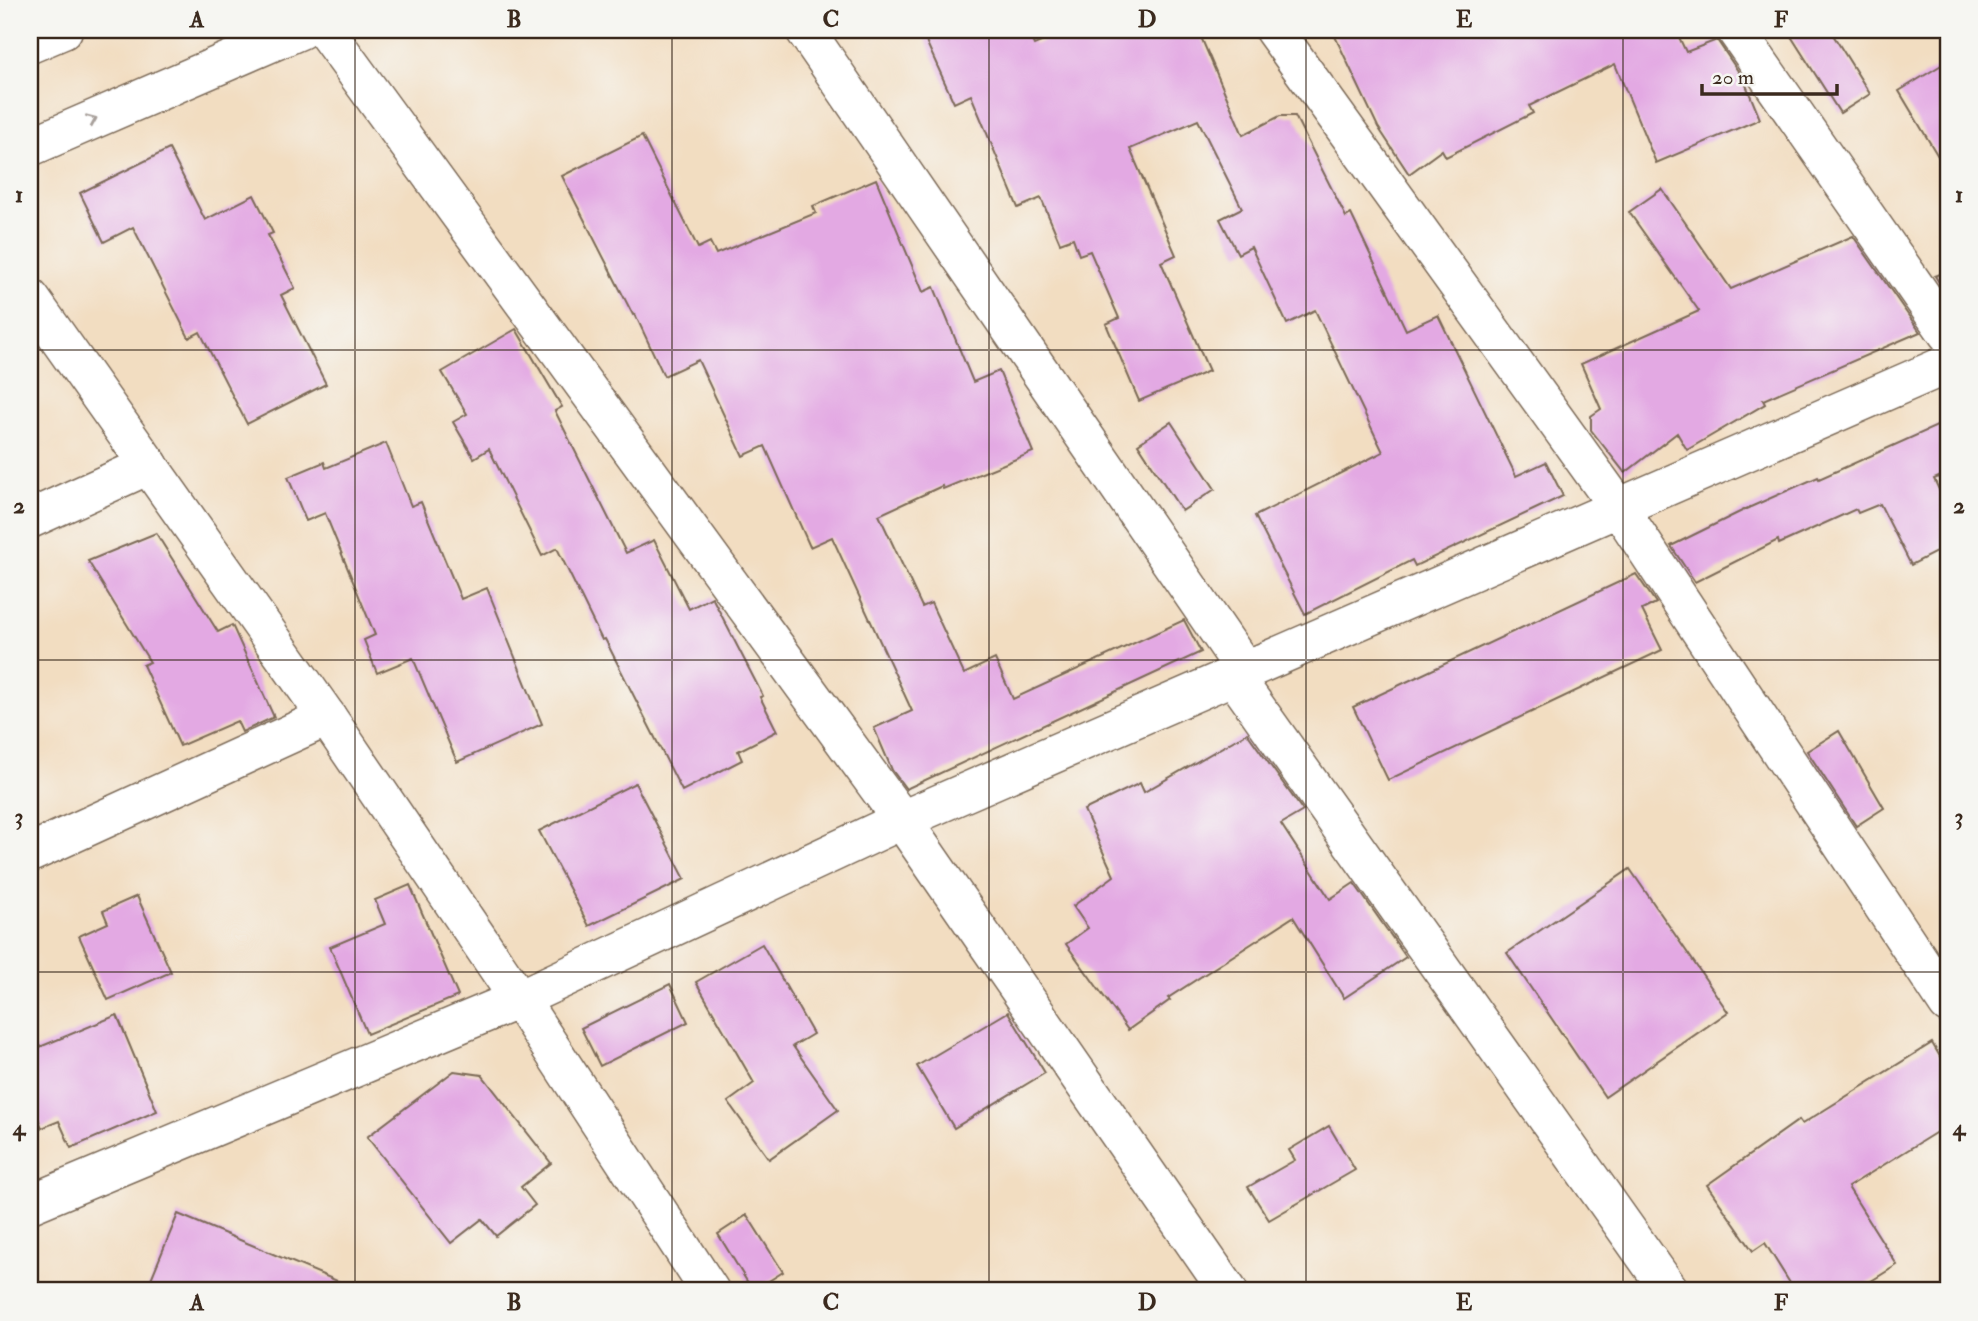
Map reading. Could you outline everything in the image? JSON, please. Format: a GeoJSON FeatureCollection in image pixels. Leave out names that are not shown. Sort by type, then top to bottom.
{"type":"FeatureCollection","features":[{"type":"Feature","properties":{"kind":"street"},"geometry":{"type":"LineString","coordinates":[[30,44],[63,30]]}},
{"type":"Feature","properties":{"kind":"street"},"geometry":{"type":"LineString","coordinates":[[30,147],[300,30]]}},
{"type":"Feature","properties":{"kind":"street"},"geometry":{"type":"LineString","coordinates":[[325,30],[902,820],[1228,1291]]}},
{"type":"Feature","properties":{"kind":"street"},"geometry":{"type":"LineString","coordinates":[[805,30],[1239,673],[1670,1291]]}},
{"type":"Feature","properties":{"kind":"street"},"geometry":{"type":"LineString","coordinates":[[1273,30],[1619,508],[1948,1004]]}},
{"type":"Feature","properties":{"kind":"street"},"geometry":{"type":"LineString","coordinates":[[30,1204],[519,999],[902,820],[1619,508],[1946,362],[1736,30]]}},
{"type":"Feature","properties":{"kind":"street"},"geometry":{"type":"LineString","coordinates":[[30,298],[327,717],[519,999],[710,1291]]}},
{"type":"Feature","properties":{"kind":"street"},"geometry":{"type":"LineString","coordinates":[[30,519],[149,465]]}},
{"type":"Feature","properties":{"kind":"street"},"geometry":{"type":"LineString","coordinates":[[30,853],[327,717]]}},
{"type":"Feature","properties":{"kind":"building"},"geometry":{"type":"Polygon","coordinates":[[[921,30],[1027,30],[1034,45],[1070,30],[1198,30],[1243,135],[1280,116],[1295,116],[1346,217],[1351,214],[1406,330],[1438,315],[1516,476],[1546,462],[1563,496],[1415,566],[1412,560],[1305,614],[1255,516],[1383,452],[1315,310],[1287,324],[1251,247],[1238,254],[1220,219],[1242,208],[1198,120],[1130,149],[1176,255],[1161,262],[1209,371],[1139,401],[1106,324],[1119,318],[1090,251],[1079,255],[1073,238],[1060,243],[1041,198],[1018,208],[971,95],[954,103],[921,30]]]}},
{"type":"Feature","properties":{"kind":"building"},"geometry":{"type":"Polygon","coordinates":[[[1332,30],[1684,30],[1677,33],[1686,52],[1717,40],[1744,80],[1760,119],[1656,163],[1615,64],[1529,106],[1533,113],[1446,157],[1442,150],[1409,174],[1378,127],[1332,30]]]}},
{"type":"Feature","properties":{"kind":"building"},"geometry":{"type":"Polygon","coordinates":[[[1787,30],[1830,30],[1870,94],[1840,113],[1787,30]]]}},
{"type":"Feature","properties":{"kind":"building"},"geometry":{"type":"Polygon","coordinates":[[[1948,61],[1948,173],[1899,91],[1948,61]]]}},
{"type":"Feature","properties":{"kind":"building"},"geometry":{"type":"Polygon","coordinates":[[[642,136],[698,248],[710,242],[716,254],[816,213],[813,206],[876,179],[923,292],[934,287],[973,382],[999,371],[1033,452],[943,489],[942,486],[879,515],[922,607],[931,603],[964,674],[995,659],[1013,699],[1184,620],[1201,652],[906,789],[892,770],[874,728],[912,711],[832,537],[810,547],[765,446],[743,456],[698,360],[664,376],[635,314],[633,315],[562,176],[642,136]]]}},
{"type":"Feature","properties":{"kind":"building"},"geometry":{"type":"Polygon","coordinates":[[[169,149],[205,220],[254,195],[273,233],[268,235],[295,288],[281,295],[326,384],[247,424],[200,332],[189,338],[133,227],[104,242],[80,193],[169,149]]]}},
{"type":"Feature","properties":{"kind":"building"},"geometry":{"type":"Polygon","coordinates":[[[1662,189],[1731,289],[1853,236],[1920,332],[1763,400],[1765,404],[1687,450],[1677,433],[1625,473],[1591,430],[1591,416],[1601,409],[1581,364],[1699,311],[1629,212],[1662,189]]]}},
{"type":"Feature","properties":{"kind":"building"},"geometry":{"type":"Polygon","coordinates":[[[1948,271],[1948,296],[1935,276],[1948,271]]]}},
{"type":"Feature","properties":{"kind":"building"},"geometry":{"type":"Polygon","coordinates":[[[516,329],[562,407],[555,411],[626,553],[654,540],[689,609],[712,597],[763,696],[760,697],[777,731],[738,751],[742,760],[682,791],[557,548],[542,556],[489,449],[474,458],[453,422],[467,414],[442,372],[516,329]]]}},
{"type":"Feature","properties":{"kind":"building"},"geometry":{"type":"Polygon","coordinates":[[[1948,421],[1948,473],[1934,479],[1948,509],[1948,546],[1911,565],[1880,504],[1858,513],[1856,509],[1779,544],[1778,540],[1695,582],[1671,546],[1746,509],[1948,421]]]}},
{"type":"Feature","properties":{"kind":"building"},"geometry":{"type":"Polygon","coordinates":[[[1171,422],[1215,489],[1182,511],[1138,444],[1171,422]]]}},
{"type":"Feature","properties":{"kind":"building"},"geometry":{"type":"Polygon","coordinates":[[[386,443],[411,506],[421,502],[461,599],[487,588],[542,724],[457,762],[413,658],[377,673],[364,640],[375,635],[325,513],[306,521],[288,477],[324,462],[326,468],[386,443]]]}},
{"type":"Feature","properties":{"kind":"building"},"geometry":{"type":"Polygon","coordinates":[[[156,533],[218,632],[232,625],[274,717],[242,732],[237,721],[180,746],[143,665],[150,662],[88,561],[156,533]]]}},
{"type":"Feature","properties":{"kind":"building"},"geometry":{"type":"Polygon","coordinates":[[[1636,574],[1656,603],[1642,610],[1662,650],[1388,780],[1353,707],[1636,574]]]}},
{"type":"Feature","properties":{"kind":"building"},"geometry":{"type":"Polygon","coordinates":[[[1839,731],[1884,808],[1856,826],[1807,751],[1839,731]]]}},
{"type":"Feature","properties":{"kind":"building"},"geometry":{"type":"Polygon","coordinates":[[[1247,733],[1303,811],[1281,824],[1330,899],[1354,883],[1406,957],[1344,998],[1293,917],[1168,998],[1170,1000],[1128,1030],[1066,944],[1088,928],[1073,906],[1114,876],[1084,810],[1140,783],[1144,792],[1247,733]]]}},
{"type":"Feature","properties":{"kind":"building"},"geometry":{"type":"Polygon","coordinates":[[[635,783],[685,879],[589,926],[539,831],[635,783]]]}},
{"type":"Feature","properties":{"kind":"building"},"geometry":{"type":"Polygon","coordinates":[[[1630,869],[1728,1012],[1605,1097],[1507,953],[1630,869]]]}},
{"type":"Feature","properties":{"kind":"building"},"geometry":{"type":"Polygon","coordinates":[[[410,885],[458,996],[367,1034],[330,947],[385,924],[375,900],[410,885]]]}},
{"type":"Feature","properties":{"kind":"building"},"geometry":{"type":"Polygon","coordinates":[[[137,896],[171,972],[108,1000],[79,936],[108,923],[103,911],[137,896]]]}},
{"type":"Feature","properties":{"kind":"building"},"geometry":{"type":"Polygon","coordinates":[[[762,944],[813,1034],[793,1046],[838,1110],[769,1159],[728,1102],[754,1083],[696,982],[762,944]]]}},
{"type":"Feature","properties":{"kind":"building"},"geometry":{"type":"Polygon","coordinates":[[[670,984],[688,1022],[600,1066],[581,1028],[670,984]]]}},
{"type":"Feature","properties":{"kind":"building"},"geometry":{"type":"Polygon","coordinates":[[[1008,1012],[1045,1073],[954,1128],[917,1066],[1008,1012]]]}},
{"type":"Feature","properties":{"kind":"building"},"geometry":{"type":"Polygon","coordinates":[[[117,1015],[157,1111],[71,1148],[59,1121],[42,1128],[30,1099],[30,1051],[117,1015]]]}},
{"type":"Feature","properties":{"kind":"building"},"geometry":{"type":"Polygon","coordinates":[[[1932,1043],[1948,1070],[1948,1125],[1848,1187],[1897,1265],[1855,1291],[1795,1291],[1765,1243],[1753,1251],[1707,1185],[1799,1120],[1802,1124],[1932,1043]]]}},
{"type":"Feature","properties":{"kind":"building"},"geometry":{"type":"Polygon","coordinates":[[[454,1071],[482,1075],[551,1163],[521,1187],[535,1205],[496,1236],[482,1219],[451,1243],[367,1137],[454,1071]]]}},
{"type":"Feature","properties":{"kind":"building"},"geometry":{"type":"Polygon","coordinates":[[[1329,1126],[1355,1170],[1269,1220],[1248,1187],[1295,1160],[1289,1150],[1329,1126]]]}},
{"type":"Feature","properties":{"kind":"building"},"geometry":{"type":"Polygon","coordinates":[[[178,1214],[361,1291],[146,1291],[178,1214]]]}},
{"type":"Feature","properties":{"kind":"building"},"geometry":{"type":"Polygon","coordinates":[[[747,1215],[783,1272],[753,1291],[718,1234],[747,1215]]]}}]}
